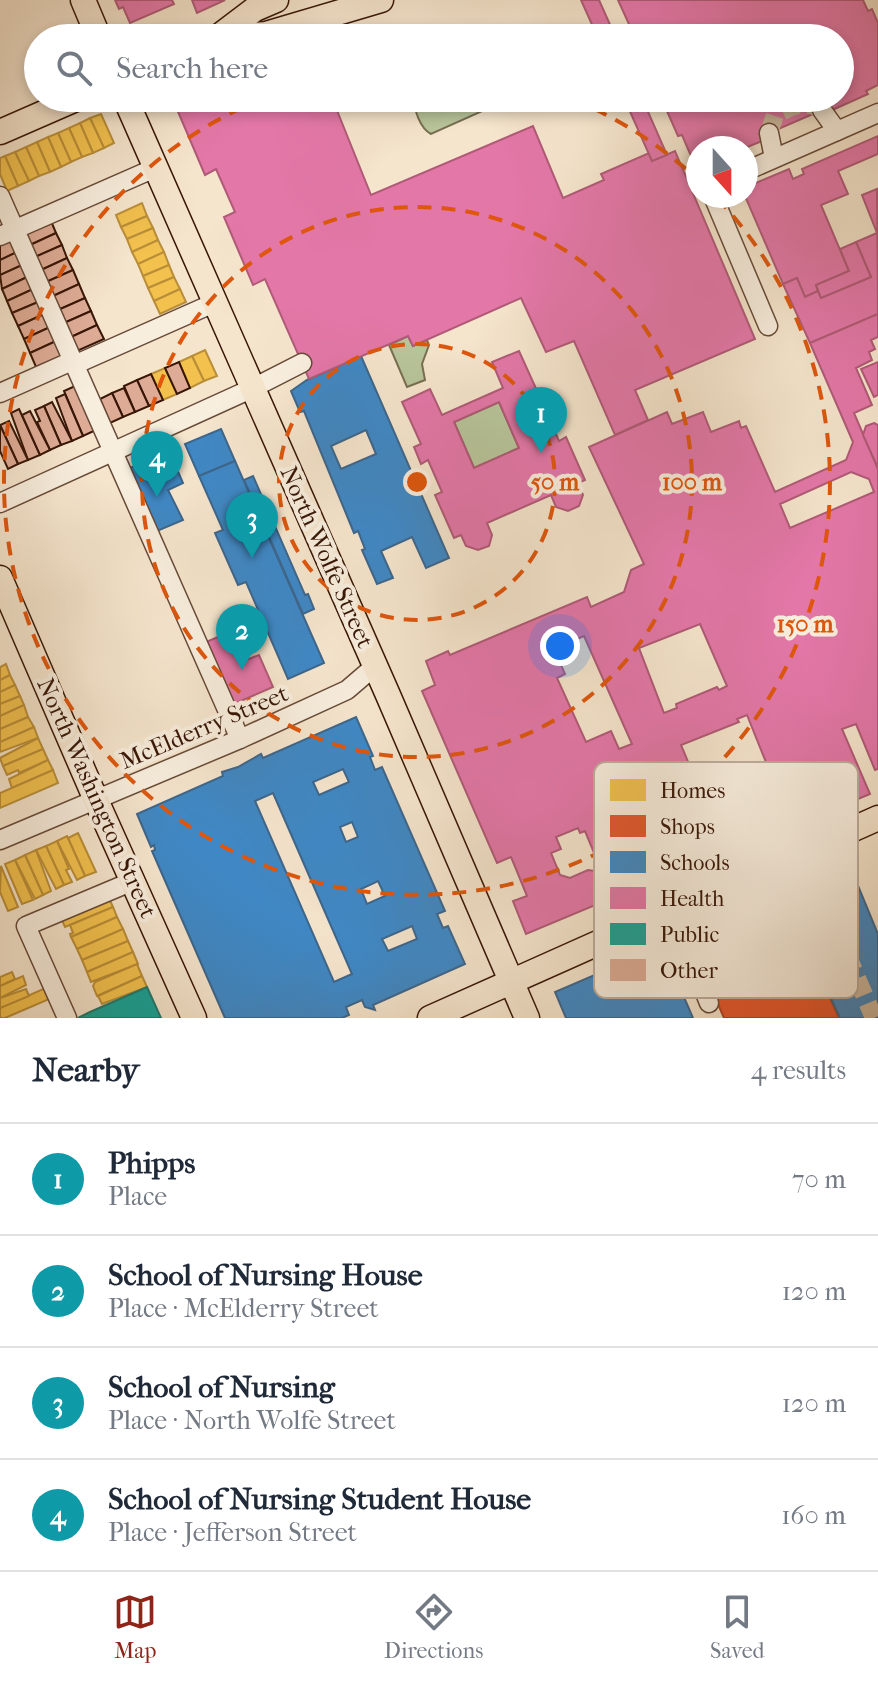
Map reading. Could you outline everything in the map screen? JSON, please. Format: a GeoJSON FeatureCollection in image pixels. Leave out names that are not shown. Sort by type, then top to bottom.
{"type":"FeatureCollection","features":[{"type":"Feature","properties":{"kind":"main road"},"geometry":{"type":"LineString","coordinates":[[83,0],[93,24]]}},
{"type":"Feature","properties":{"kind":"main road"},"geometry":{"type":"LineString","coordinates":[[236,24],[255,9],[276,0]]}},
{"type":"Feature","properties":{"kind":"main road"},"geometry":{"type":"LineString","coordinates":[[300,24],[381,0]]}},
{"type":"Feature","properties":{"kind":"main road"},"geometry":{"type":"LineString","coordinates":[[0,132],[46,112]]}},
{"type":"Feature","properties":{"kind":"main road","name":"North Wolfe Street"},"geometry":{"type":"LineString","coordinates":[[131,112],[527,1018]]}},
{"type":"Feature","properties":{"kind":"main road","name":"North Washington Street"},"geometry":{"type":"LineString","coordinates":[[0,578],[190,1017]]}},
{"type":"Feature","properties":{"kind":"main road"},"geometry":{"type":"LineString","coordinates":[[858,827],[878,818]]}},
{"type":"Feature","properties":{"kind":"main road"},"geometry":{"type":"LineString","coordinates":[[430,1018],[594,945]]}},
{"type":"Feature","properties":{"kind":"street"},"geometry":{"type":"LineString","coordinates":[[823,112],[837,131]]}},
{"type":"Feature","properties":{"kind":"street"},"geometry":{"type":"LineString","coordinates":[[758,165],[878,113]]}},
{"type":"Feature","properties":{"kind":"street"},"geometry":{"type":"LineString","coordinates":[[769,133],[774,158]]}},
{"type":"Feature","properties":{"kind":"street"},"geometry":{"type":"LineString","coordinates":[[7,233],[155,168]]}},
{"type":"Feature","properties":{"kind":"street"},"geometry":{"type":"LineString","coordinates":[[0,196],[7,233],[73,363],[240,739]]}},
{"type":"Feature","properties":{"kind":"street"},"geometry":{"type":"LineString","coordinates":[[718,208],[768,326]]}},
{"type":"Feature","properties":{"kind":"street"},"geometry":{"type":"LineString","coordinates":[[0,393],[214,303]]}},
{"type":"Feature","properties":{"kind":"street"},"geometry":{"type":"LineString","coordinates":[[0,503],[302,363]]}},
{"type":"Feature","properties":{"kind":"street","name":"McElderry Street"},"geometry":{"type":"LineString","coordinates":[[0,840],[240,739],[347,690],[375,666]]}},
{"type":"Feature","properties":{"kind":"street"},"geometry":{"type":"LineString","coordinates":[[67,1018],[26,926],[133,881]]}},
{"type":"Feature","properties":{"kind":"street"},"geometry":{"type":"LineString","coordinates":[[707,998],[709,1003]]}},
{"type":"Feature","properties":{"kind":"green space"},"geometry":{"type":"Polygon","coordinates":[[[416,112],[480,112],[431,134],[416,112]]]}},
{"type":"Feature","properties":{"kind":"green space"},"geometry":{"type":"Polygon","coordinates":[[[408,336],[413,346],[427,340],[429,345],[422,364],[425,380],[407,387],[389,345],[408,336]]]}},
{"type":"Feature","properties":{"kind":"green space"},"geometry":{"type":"Polygon","coordinates":[[[499,402],[519,448],[474,468],[454,422],[499,402]]]}},
{"type":"Feature","properties":{"kind":"building: Homes"},"geometry":{"type":"Polygon","coordinates":[[[101,114],[114,143],[104,148],[90,118],[101,114]]]}},
{"type":"Feature","properties":{"kind":"building: Homes"},"geometry":{"type":"Polygon","coordinates":[[[90,118],[104,148],[93,153],[80,123],[90,118]]]}},
{"type":"Feature","properties":{"kind":"building: Homes"},"geometry":{"type":"Polygon","coordinates":[[[80,123],[93,153],[82,157],[69,128],[80,123]]]}},
{"type":"Feature","properties":{"kind":"building: Homes"},"geometry":{"type":"Polygon","coordinates":[[[69,128],[82,157],[71,162],[58,133],[69,128]]]}},
{"type":"Feature","properties":{"kind":"building: Homes"},"geometry":{"type":"Polygon","coordinates":[[[58,133],[71,162],[61,167],[48,137],[58,133]]]}},
{"type":"Feature","properties":{"kind":"building: Homes"},"geometry":{"type":"Polygon","coordinates":[[[48,137],[61,167],[50,172],[37,142],[48,137]]]}},
{"type":"Feature","properties":{"kind":"building: Homes"},"geometry":{"type":"Polygon","coordinates":[[[37,142],[50,172],[39,176],[26,147],[37,142]]]}},
{"type":"Feature","properties":{"kind":"building: Homes"},"geometry":{"type":"Polygon","coordinates":[[[26,147],[39,176],[29,181],[15,152],[26,147]]]}},
{"type":"Feature","properties":{"kind":"building: Homes"},"geometry":{"type":"Polygon","coordinates":[[[15,152],[29,181],[18,186],[5,156],[15,152]]]}},
{"type":"Feature","properties":{"kind":"building: Homes"},"geometry":{"type":"Polygon","coordinates":[[[5,156],[18,186],[7,191],[0,174],[0,158],[5,156]]]}},
{"type":"Feature","properties":{"kind":"building: Homes"},"geometry":{"type":"Polygon","coordinates":[[[142,203],[147,216],[121,227],[116,215],[142,203]]]}},
{"type":"Feature","properties":{"kind":"building: Homes"},"geometry":{"type":"Polygon","coordinates":[[[147,216],[153,228],[127,239],[121,227],[147,216]]]}},
{"type":"Feature","properties":{"kind":"building: Homes"},"geometry":{"type":"Polygon","coordinates":[[[153,228],[158,240],[132,252],[127,239],[153,228]]]}},
{"type":"Feature","properties":{"kind":"building: Homes"},"geometry":{"type":"Polygon","coordinates":[[[158,240],[164,252],[138,264],[132,252],[158,240]]]}},
{"type":"Feature","properties":{"kind":"building: Homes"},"geometry":{"type":"Polygon","coordinates":[[[164,252],[169,265],[143,276],[138,264],[164,252]]]}},
{"type":"Feature","properties":{"kind":"building: Homes"},"geometry":{"type":"Polygon","coordinates":[[[169,265],[174,277],[148,288],[143,276],[169,265]]]}},
{"type":"Feature","properties":{"kind":"building: Homes"},"geometry":{"type":"Polygon","coordinates":[[[174,277],[180,289],[154,301],[148,288],[174,277]]]}},
{"type":"Feature","properties":{"kind":"building: Homes"},"geometry":{"type":"Polygon","coordinates":[[[180,289],[186,302],[160,314],[154,301],[180,289]]]}},
{"type":"Feature","properties":{"kind":"building: Homes"},"geometry":{"type":"Polygon","coordinates":[[[205,350],[217,376],[204,381],[192,356],[205,350]]]}},
{"type":"Feature","properties":{"kind":"building: Homes"},"geometry":{"type":"Polygon","coordinates":[[[192,356],[204,381],[190,388],[179,362],[192,356]]]}},
{"type":"Feature","properties":{"kind":"building: Homes"},"geometry":{"type":"Polygon","coordinates":[[[165,368],[177,394],[163,400],[151,374],[165,368]]]}},
{"type":"Feature","properties":{"kind":"building: Homes"},"geometry":{"type":"Polygon","coordinates":[[[6,664],[10,675],[0,680],[0,667],[6,664]]]}},
{"type":"Feature","properties":{"kind":"building: Homes"},"geometry":{"type":"Polygon","coordinates":[[[10,675],[15,685],[0,692],[0,680],[10,675]]]}},
{"type":"Feature","properties":{"kind":"building: Homes"},"geometry":{"type":"Polygon","coordinates":[[[15,685],[20,696],[0,704],[0,692],[15,685]]]}},
{"type":"Feature","properties":{"kind":"building: Homes"},"geometry":{"type":"Polygon","coordinates":[[[20,696],[24,705],[0,716],[0,704],[20,696]]]}},
{"type":"Feature","properties":{"kind":"building: Homes"},"geometry":{"type":"Polygon","coordinates":[[[24,705],[28,717],[0,729],[0,716],[24,705]]]}},
{"type":"Feature","properties":{"kind":"building: Homes"},"geometry":{"type":"Polygon","coordinates":[[[28,717],[34,727],[0,742],[0,729],[28,717]]]}},
{"type":"Feature","properties":{"kind":"building: Homes"},"geometry":{"type":"Polygon","coordinates":[[[34,727],[38,738],[0,752],[0,742],[34,727]]]}},
{"type":"Feature","properties":{"kind":"building: Homes"},"geometry":{"type":"Polygon","coordinates":[[[38,738],[43,749],[3,766],[0,758],[38,738]]]}},
{"type":"Feature","properties":{"kind":"building: Homes"},"geometry":{"type":"Polygon","coordinates":[[[43,749],[48,760],[7,775],[3,766],[43,749]]]}},
{"type":"Feature","properties":{"kind":"building: Homes"},"geometry":{"type":"Polygon","coordinates":[[[48,760],[53,770],[12,788],[9,779],[48,760]]]}},
{"type":"Feature","properties":{"kind":"building: Homes"},"geometry":{"type":"Polygon","coordinates":[[[53,770],[58,783],[0,808],[0,793],[53,770]]]}},
{"type":"Feature","properties":{"kind":"building: Homes"},"geometry":{"type":"Polygon","coordinates":[[[78,833],[96,872],[85,876],[68,838],[78,833]]]}},
{"type":"Feature","properties":{"kind":"building: Homes"},"geometry":{"type":"Polygon","coordinates":[[[67,836],[85,876],[77,880],[57,841],[67,836]]]}},
{"type":"Feature","properties":{"kind":"building: Homes"},"geometry":{"type":"Polygon","coordinates":[[[57,841],[72,882],[64,885],[46,846],[57,841]]]}},
{"type":"Feature","properties":{"kind":"building: Homes"},"geometry":{"type":"Polygon","coordinates":[[[46,846],[64,885],[56,889],[36,850],[46,846]]]}},
{"type":"Feature","properties":{"kind":"building: Homes"},"geometry":{"type":"Polygon","coordinates":[[[36,850],[51,891],[43,895],[25,855],[36,850]]]}},
{"type":"Feature","properties":{"kind":"building: Homes"},"geometry":{"type":"Polygon","coordinates":[[[25,855],[43,895],[35,899],[15,860],[25,855]]]}},
{"type":"Feature","properties":{"kind":"building: Homes"},"geometry":{"type":"Polygon","coordinates":[[[15,860],[33,900],[22,904],[5,864],[15,860]]]}},
{"type":"Feature","properties":{"kind":"building: Homes"},"geometry":{"type":"Polygon","coordinates":[[[1,866],[18,907],[8,911],[0,892],[1,866]]]}},
{"type":"Feature","properties":{"kind":"building: Homes"},"geometry":{"type":"Polygon","coordinates":[[[107,894],[113,907],[65,927],[60,916],[107,894]]]}},
{"type":"Feature","properties":{"kind":"building: Homes"},"geometry":{"type":"Polygon","coordinates":[[[113,907],[117,917],[71,937],[70,925],[113,907]]]}},
{"type":"Feature","properties":{"kind":"building: Homes"},"geometry":{"type":"Polygon","coordinates":[[[117,917],[123,929],[77,949],[71,937],[117,917]]]}},
{"type":"Feature","properties":{"kind":"building: Homes"},"geometry":{"type":"Polygon","coordinates":[[[123,929],[128,941],[82,960],[77,949],[123,929]]]}},
{"type":"Feature","properties":{"kind":"building: Homes"},"geometry":{"type":"Polygon","coordinates":[[[128,941],[133,952],[87,972],[82,960],[128,941]]]}},
{"type":"Feature","properties":{"kind":"building: Homes"},"geometry":{"type":"Polygon","coordinates":[[[133,952],[138,964],[91,982],[87,972],[133,952]]]}},
{"type":"Feature","properties":{"kind":"building: Homes"},"geometry":{"type":"Polygon","coordinates":[[[137,964],[142,976],[97,996],[93,986],[95,982],[137,964]]]}},
{"type":"Feature","properties":{"kind":"building: Homes"},"geometry":{"type":"Polygon","coordinates":[[[12,972],[15,979],[0,986],[0,977],[12,972]]]}},
{"type":"Feature","properties":{"kind":"building: Homes"},"geometry":{"type":"Polygon","coordinates":[[[23,976],[26,985],[0,998],[0,986],[23,976]]]}},
{"type":"Feature","properties":{"kind":"building: Homes"},"geometry":{"type":"Polygon","coordinates":[[[142,976],[147,987],[102,1004],[98,996],[142,976]]]}},
{"type":"Feature","properties":{"kind":"building: Homes"},"geometry":{"type":"Polygon","coordinates":[[[50,986],[54,997],[0,1018],[0,1008],[50,986]]]}},
{"type":"Feature","properties":{"kind":"building: Homes"},"geometry":{"type":"Polygon","coordinates":[[[26,989],[29,996],[0,1008],[0,998],[26,989]]]}},
{"type":"Feature","properties":{"kind":"building: Shops"},"geometry":{"type":"Polygon","coordinates":[[[715,998],[830,998],[839,1018],[724,1018],[715,998]]]}},
{"type":"Feature","properties":{"kind":"building: Schools"},"geometry":{"type":"Polygon","coordinates":[[[361,356],[449,558],[426,568],[412,537],[381,551],[393,578],[377,584],[362,550],[365,549],[358,531],[354,533],[304,411],[300,412],[291,391],[307,380],[361,356]],[[366,430],[331,446],[341,469],[376,454],[366,430]]]}},
{"type":"Feature","properties":{"kind":"building: Schools"},"geometry":{"type":"Polygon","coordinates":[[[221,429],[235,461],[199,476],[185,444],[221,429]]]}},
{"type":"Feature","properties":{"kind":"building: Schools"},"geometry":{"type":"Polygon","coordinates":[[[169,451],[183,483],[168,490],[183,520],[157,531],[130,468],[169,451]]]}},
{"type":"Feature","properties":{"kind":"building: Schools"},"geometry":{"type":"Polygon","coordinates":[[[235,461],[324,663],[288,679],[246,582],[238,585],[215,533],[223,530],[199,476],[235,461]]]}},
{"type":"Feature","properties":{"kind":"building: Schools"},"geometry":{"type":"Polygon","coordinates":[[[253,476],[314,609],[303,614],[244,480],[253,476]]]}},
{"type":"Feature","properties":{"kind":"building: Schools"},"geometry":{"type":"Polygon","coordinates":[[[356,717],[373,756],[370,757],[375,770],[382,767],[445,911],[437,914],[443,928],[448,926],[465,964],[373,1005],[375,1010],[365,1007],[362,1000],[346,1007],[349,1015],[342,1018],[225,1018],[152,851],[155,850],[154,845],[151,847],[137,814],[223,776],[222,772],[261,754],[263,758],[356,717]],[[343,769],[313,782],[319,795],[349,782],[343,769]],[[273,793],[255,801],[334,982],[352,974],[273,793]],[[352,822],[340,827],[346,842],[358,837],[352,822]],[[378,881],[361,889],[367,904],[385,896],[378,881]],[[412,926],[382,939],[388,951],[417,939],[412,926]]]}},
{"type":"Feature","properties":{"kind":"building: Schools"},"geometry":{"type":"Polygon","coordinates":[[[858,886],[878,934],[878,1018],[840,1018],[831,998],[858,998],[858,886]]]}},
{"type":"Feature","properties":{"kind":"building: Schools"},"geometry":{"type":"Polygon","coordinates":[[[594,975],[594,998],[684,998],[693,1018],[566,1018],[555,992],[594,975]]]}},
{"type":"Feature","properties":{"kind":"building: Health"},"geometry":{"type":"Polygon","coordinates":[[[115,0],[172,0],[174,4],[130,23],[123,7],[119,9],[115,0]]]}},
{"type":"Feature","properties":{"kind":"building: Health"},"geometry":{"type":"Polygon","coordinates":[[[192,0],[225,0],[197,13],[192,0]]]}},
{"type":"Feature","properties":{"kind":"building: Health"},"geometry":{"type":"Polygon","coordinates":[[[581,0],[599,0],[610,24],[592,24],[581,0]]]}},
{"type":"Feature","properties":{"kind":"building: Health"},"geometry":{"type":"Polygon","coordinates":[[[618,0],[863,0],[868,11],[872,9],[878,23],[878,85],[854,100],[854,24],[629,24],[618,0]]]}},
{"type":"Feature","properties":{"kind":"building: Health"},"geometry":{"type":"Polygon","coordinates":[[[178,112],[338,112],[371,195],[533,126],[563,198],[604,180],[601,174],[649,153],[652,161],[675,151],[686,177],[686,208],[699,208],[755,339],[635,390],[648,420],[615,435],[574,341],[546,352],[521,298],[413,346],[408,336],[309,379],[265,279],[253,285],[224,217],[235,212],[216,169],[205,175],[178,112]]]}},
{"type":"Feature","properties":{"kind":"building: Health"},"geometry":{"type":"Polygon","coordinates":[[[630,112],[648,112],[667,155],[652,161],[630,112]]]}},
{"type":"Feature","properties":{"kind":"building: Health"},"geometry":{"type":"Polygon","coordinates":[[[667,112],[817,112],[762,136],[762,141],[758,143],[758,136],[686,136],[686,144],[682,135],[678,136],[667,112]]]}},
{"type":"Feature","properties":{"kind":"building: Health"},"geometry":{"type":"Polygon","coordinates":[[[878,136],[878,154],[838,171],[848,194],[821,205],[849,271],[816,285],[818,291],[805,297],[797,278],[783,284],[750,208],[758,208],[758,182],[789,169],[793,179],[804,174],[802,169],[878,136]]]}},
{"type":"Feature","properties":{"kind":"building: Health"},"geometry":{"type":"Polygon","coordinates":[[[877,189],[878,314],[810,343],[783,284],[797,278],[805,297],[818,291],[821,298],[871,277],[856,242],[877,233],[862,195],[877,189]]]}},
{"type":"Feature","properties":{"kind":"building: Health"},"geometry":{"type":"Polygon","coordinates":[[[856,242],[871,277],[821,298],[816,285],[849,271],[840,249],[856,242]]]}},
{"type":"Feature","properties":{"kind":"building: Health"},"geometry":{"type":"Polygon","coordinates":[[[878,314],[878,337],[871,340],[875,349],[869,352],[872,360],[856,368],[872,405],[854,413],[878,469],[878,769],[875,770],[856,724],[842,729],[856,762],[766,762],[747,715],[737,719],[739,722],[681,745],[688,762],[594,762],[594,853],[585,831],[580,833],[578,828],[556,837],[561,849],[551,853],[560,875],[570,878],[588,870],[594,871],[594,905],[526,934],[513,901],[527,896],[511,857],[497,863],[422,691],[435,685],[426,661],[448,651],[450,655],[587,597],[591,607],[624,592],[631,570],[644,564],[589,447],[667,412],[672,424],[703,412],[711,432],[739,421],[741,428],[746,426],[775,492],[846,460],[853,442],[810,343],[878,314]],[[851,472],[780,504],[790,528],[874,492],[869,479],[851,472]],[[700,624],[639,648],[664,713],[677,708],[676,704],[727,686],[700,624]],[[584,636],[554,649],[565,674],[557,678],[586,742],[611,731],[619,749],[632,744],[584,636]]]}},
{"type":"Feature","properties":{"kind":"building: Health"},"geometry":{"type":"Polygon","coordinates":[[[519,351],[538,393],[545,390],[552,406],[545,409],[559,441],[566,437],[585,480],[578,483],[583,495],[579,506],[568,511],[556,507],[551,495],[487,523],[492,535],[489,546],[478,550],[466,546],[461,535],[454,538],[435,495],[442,492],[428,460],[421,464],[414,447],[421,444],[402,402],[430,389],[442,415],[503,388],[492,362],[519,351]],[[499,402],[454,422],[474,468],[519,448],[499,402]]]}},
{"type":"Feature","properties":{"kind":"building: Health"},"geometry":{"type":"Polygon","coordinates":[[[878,362],[878,395],[874,397],[861,369],[878,362]]]}},
{"type":"Feature","properties":{"kind":"building: Health"},"geometry":{"type":"Polygon","coordinates":[[[878,425],[878,468],[863,435],[866,426],[878,425]]]}},
{"type":"Feature","properties":{"kind":"building: Health"},"geometry":{"type":"Polygon","coordinates":[[[232,631],[244,661],[259,655],[273,687],[234,704],[206,642],[232,631]]]}},
{"type":"Feature","properties":{"kind":"building: Health"},"geometry":{"type":"Polygon","coordinates":[[[858,766],[870,794],[858,799],[858,766]]]}},
{"type":"Feature","properties":{"kind":"building: Public"},"geometry":{"type":"Polygon","coordinates":[[[147,987],[161,1018],[78,1018],[90,1012],[147,987]]]}},
{"type":"Feature","properties":{"kind":"building: Other"},"geometry":{"type":"Polygon","coordinates":[[[51,221],[56,233],[30,245],[24,232],[51,221]]]}},
{"type":"Feature","properties":{"kind":"building: Other"},"geometry":{"type":"Polygon","coordinates":[[[56,233],[62,245],[35,257],[30,245],[56,233]]]}},
{"type":"Feature","properties":{"kind":"building: Other"},"geometry":{"type":"Polygon","coordinates":[[[11,240],[17,252],[0,260],[0,245],[11,240]]]}},
{"type":"Feature","properties":{"kind":"building: Other"},"geometry":{"type":"Polygon","coordinates":[[[62,245],[67,258],[41,270],[35,257],[62,245]]]}},
{"type":"Feature","properties":{"kind":"building: Other"},"geometry":{"type":"Polygon","coordinates":[[[17,252],[22,265],[0,275],[0,260],[17,252]]]}},
{"type":"Feature","properties":{"kind":"building: Other"},"geometry":{"type":"Polygon","coordinates":[[[67,258],[73,270],[46,282],[41,270],[67,258]]]}},
{"type":"Feature","properties":{"kind":"building: Other"},"geometry":{"type":"Polygon","coordinates":[[[22,265],[27,277],[2,289],[0,275],[22,265]]]}},
{"type":"Feature","properties":{"kind":"building: Other"},"geometry":{"type":"Polygon","coordinates":[[[73,270],[79,284],[53,296],[46,282],[73,270]]]}},
{"type":"Feature","properties":{"kind":"building: Other"},"geometry":{"type":"Polygon","coordinates":[[[27,277],[33,289],[7,301],[2,289],[27,277]]]}},
{"type":"Feature","properties":{"kind":"building: Other"},"geometry":{"type":"Polygon","coordinates":[[[79,284],[85,298],[58,310],[53,296],[79,284]]]}},
{"type":"Feature","properties":{"kind":"building: Other"},"geometry":{"type":"Polygon","coordinates":[[[33,289],[38,302],[12,313],[7,301],[33,289]]]}},
{"type":"Feature","properties":{"kind":"building: Other"},"geometry":{"type":"Polygon","coordinates":[[[85,298],[91,311],[64,323],[58,310],[85,298]]]}},
{"type":"Feature","properties":{"kind":"building: Other"},"geometry":{"type":"Polygon","coordinates":[[[38,302],[44,314],[18,326],[12,313],[38,302]]]}},
{"type":"Feature","properties":{"kind":"building: Other"},"geometry":{"type":"Polygon","coordinates":[[[91,311],[97,325],[71,337],[64,323],[91,311]]]}},
{"type":"Feature","properties":{"kind":"building: Other"},"geometry":{"type":"Polygon","coordinates":[[[44,314],[50,327],[24,339],[18,326],[44,314]]]}},
{"type":"Feature","properties":{"kind":"building: Other"},"geometry":{"type":"Polygon","coordinates":[[[97,325],[104,339],[77,351],[71,337],[97,325]]]}},
{"type":"Feature","properties":{"kind":"building: Other"},"geometry":{"type":"Polygon","coordinates":[[[50,327],[56,341],[30,353],[24,339],[50,327]]]}},
{"type":"Feature","properties":{"kind":"building: Other"},"geometry":{"type":"Polygon","coordinates":[[[56,341],[62,356],[36,367],[30,353],[56,341]]]}},
{"type":"Feature","properties":{"kind":"building: Other"},"geometry":{"type":"Polygon","coordinates":[[[179,362],[190,388],[177,394],[165,368],[179,362]]]}},
{"type":"Feature","properties":{"kind":"building: Other"},"geometry":{"type":"Polygon","coordinates":[[[151,374],[163,400],[149,406],[137,380],[151,374]]]}},
{"type":"Feature","properties":{"kind":"building: Other"},"geometry":{"type":"Polygon","coordinates":[[[137,380],[149,406],[135,412],[124,386],[137,380]]]}},
{"type":"Feature","properties":{"kind":"building: Other"},"geometry":{"type":"Polygon","coordinates":[[[75,386],[96,430],[83,436],[64,391],[75,386]]]}},
{"type":"Feature","properties":{"kind":"building: Other"},"geometry":{"type":"Polygon","coordinates":[[[124,388],[135,412],[123,417],[112,393],[124,388]]]}},
{"type":"Feature","properties":{"kind":"building: Other"},"geometry":{"type":"Polygon","coordinates":[[[112,393],[123,417],[110,423],[100,399],[112,393]]]}},
{"type":"Feature","properties":{"kind":"building: Other"},"geometry":{"type":"Polygon","coordinates":[[[65,394],[83,436],[72,441],[56,398],[65,394]]]}},
{"type":"Feature","properties":{"kind":"building: Other"},"geometry":{"type":"Polygon","coordinates":[[[52,402],[72,441],[61,445],[44,406],[52,402]]]}},
{"type":"Feature","properties":{"kind":"building: Other"},"geometry":{"type":"Polygon","coordinates":[[[44,406],[61,445],[50,450],[35,410],[44,406]]]}},
{"type":"Feature","properties":{"kind":"building: Other"},"geometry":{"type":"Polygon","coordinates":[[[19,409],[40,455],[28,460],[11,413],[19,409]]]}},
{"type":"Feature","properties":{"kind":"building: Other"},"geometry":{"type":"Polygon","coordinates":[[[30,411],[50,450],[40,455],[22,415],[30,411]]]}},
{"type":"Feature","properties":{"kind":"building: Other"},"geometry":{"type":"Polygon","coordinates":[[[9,421],[28,460],[18,464],[0,425],[9,421]]]}},
{"type":"Feature","properties":{"kind":"building: Other"},"geometry":{"type":"Polygon","coordinates":[[[0,425],[18,464],[8,469],[0,451],[0,425]]]}},
{"type":"Feature","properties":{"kind":"tunnel"},"geometry":{"type":"LineString","coordinates":[[769,133],[775,115],[781,112]]}},
{"type":"Feature","properties":{"kind":"tunnel"},"geometry":{"type":"LineString","coordinates":[[858,980],[874,1018]]}},
{"type":"Feature","properties":{"kind":"place","name":"Phipps"},"geometry":{"type":"Point","coordinates":[541,453]}},
{"type":"Feature","properties":{"kind":"place","name":"School of Nursing Student House"},"geometry":{"type":"Point","coordinates":[157,497]}},
{"type":"Feature","properties":{"kind":"place","name":"School of Nursing"},"geometry":{"type":"Point","coordinates":[252,558]}},
{"type":"Feature","properties":{"kind":"place","name":"School of Nursing House"},"geometry":{"type":"Point","coordinates":[242,670]}}]}
